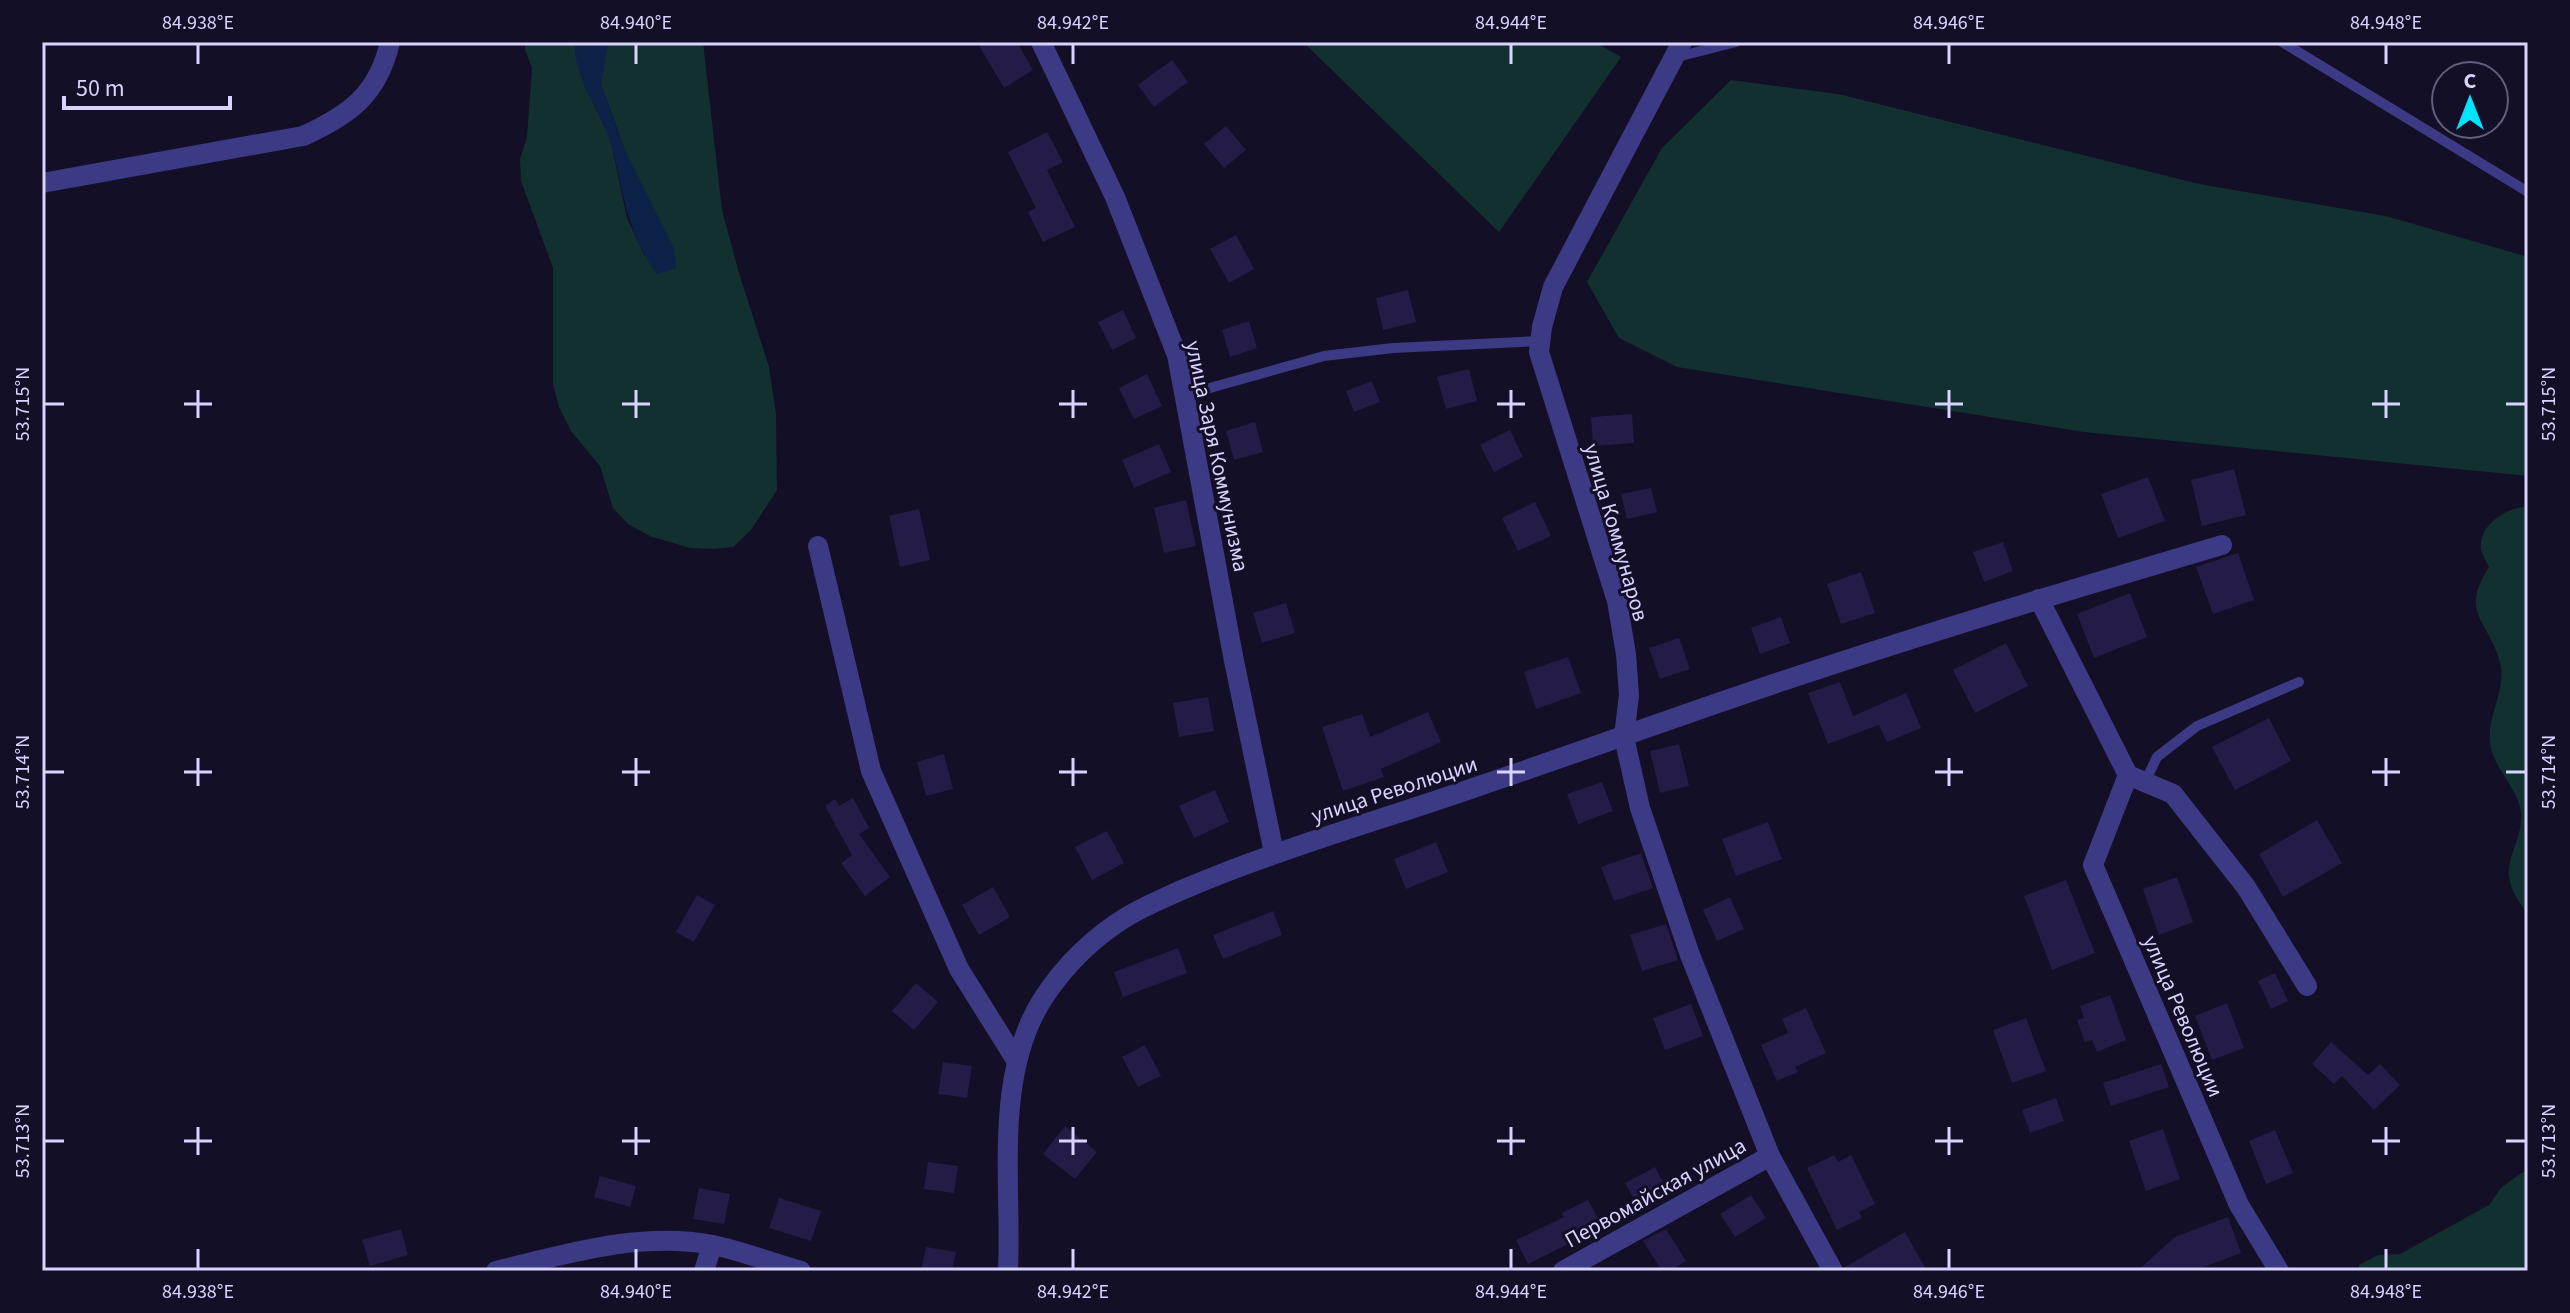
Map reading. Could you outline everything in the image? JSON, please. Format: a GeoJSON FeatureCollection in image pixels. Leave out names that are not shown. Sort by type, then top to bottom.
{"type":"FeatureCollection","features":[{"type":"Feature","properties":{"kind":"street"},"geometry":{"type":"LineString","coordinates":[[42,183],[303,136],[335,122],[358,104],[373,85],[386,60],[390,42]]}},
{"type":"Feature","properties":{"kind":"street","name":"улица Заря Коммунизма"},"geometry":{"type":"LineString","coordinates":[[1041,42],[1115,197],[1177,355],[1234,661],[1274,853]]}},
{"type":"Feature","properties":{"kind":"street","name":"улица Коммунаров"},"geometry":{"type":"LineString","coordinates":[[1678,50],[1553,287],[1539,352],[1617,601],[1629,695],[1624,737],[1640,808],[1690,955],[1770,1156],[1833,1271]]}},
{"type":"Feature","properties":{"kind":"street","name":"улица Революции"},"geometry":{"type":"LineString","coordinates":[[1008,1271],[1008,1116],[1016,1060],[1042,1000],[1066,968],[1091,943],[1126,918],[1166,896],[1274,853],[1624,737],[1817,669],[2222,545]]}},
{"type":"Feature","properties":{"kind":"street"},"geometry":{"type":"LineString","coordinates":[[818,546],[871,771],[959,969],[1016,1060]]}},
{"type":"Feature","properties":{"kind":"street"},"geometry":{"type":"LineString","coordinates":[[2039,599],[2137,778],[2173,794],[2246,887],[2307,986]]}},
{"type":"Feature","properties":{"kind":"street","name":"улица Революции"},"geometry":{"type":"LineString","coordinates":[[2137,778],[2093,865],[2239,1205],[2279,1271]]}},
{"type":"Feature","properties":{"kind":"street","name":"Первомайская улица"},"geometry":{"type":"LineString","coordinates":[[1563,1271],[1770,1156]]}},
{"type":"Feature","properties":{"kind":"street"},"geometry":{"type":"LineString","coordinates":[[496,1271],[617,1243],[660,1241],[712,1245],[801,1271]]}},
{"type":"Feature","properties":{"kind":"street"},"geometry":{"type":"LineString","coordinates":[[704,1271],[712,1245]]}},
{"type":"Feature","properties":{"kind":"lane"},"geometry":{"type":"LineString","coordinates":[[1678,50],[1736,42]]}},
{"type":"Feature","properties":{"kind":"lane"},"geometry":{"type":"LineString","coordinates":[[2282,42],[2528,192]]}},
{"type":"Feature","properties":{"kind":"lane"},"geometry":{"type":"LineString","coordinates":[[1185,395],[1324,356],[1393,348],[1541,341]]}},
{"type":"Feature","properties":{"kind":"lane"},"geometry":{"type":"LineString","coordinates":[[2137,778],[2157,757],[2197,726],[2299,682]]}},
{"type":"Feature","properties":{"kind":"green space"},"geometry":{"type":"Polygon","coordinates":[[[525,42],[575,42],[584,84],[610,138],[627,218],[645,257],[624,148],[601,84],[607,44],[703,42],[722,210],[769,367],[776,414],[777,490],[751,530],[733,547],[690,548],[650,536],[628,524],[613,508],[600,466],[571,431],[559,407],[553,384],[553,268],[521,181],[520,159],[527,137],[532,68],[525,42]]]}},
{"type":"Feature","properties":{"kind":"green space"},"geometry":{"type":"Polygon","coordinates":[[[1303,42],[1595,42],[1621,57],[1499,232],[1303,42]]]}},
{"type":"Feature","properties":{"kind":"green space"},"geometry":{"type":"Polygon","coordinates":[[[1731,80],[1838,94],[2199,184],[2386,216],[2528,257],[2528,476],[2084,432],[1677,367],[1619,338],[1587,282],[1662,148],[1731,80]]]}},
{"type":"Feature","properties":{"kind":"green space"},"geometry":{"type":"Polygon","coordinates":[[[2528,506],[2528,915],[2509,877],[2521,812],[2516,796],[2495,759],[2490,740],[2502,673],[2495,647],[2479,616],[2476,595],[2489,567],[2481,549],[2484,532],[2503,514],[2528,506]]]}},
{"type":"Feature","properties":{"kind":"green space"},"geometry":{"type":"Polygon","coordinates":[[[2528,1171],[2528,1271],[2359,1271],[2359,1265],[2378,1255],[2400,1254],[2489,1205],[2501,1188],[2528,1171]]]}},
{"type":"Feature","properties":{"kind":"water"},"geometry":{"type":"Polygon","coordinates":[[[575,42],[608,42],[601,84],[624,148],[674,248],[676,268],[657,274],[638,242],[606,129],[578,68],[575,42]]]}},
{"type":"Feature","properties":{"kind":"building"},"geometry":{"type":"Polygon","coordinates":[[[977,42],[1017,42],[1033,70],[1004,88],[977,42]]]}},
{"type":"Feature","properties":{"kind":"building"},"geometry":{"type":"Polygon","coordinates":[[[1172,60],[1188,82],[1154,107],[1138,85],[1172,60]]]}},
{"type":"Feature","properties":{"kind":"building"},"geometry":{"type":"Polygon","coordinates":[[[1226,126],[1246,150],[1224,168],[1204,144],[1226,126]]]}},
{"type":"Feature","properties":{"kind":"building"},"geometry":{"type":"Polygon","coordinates":[[[1047,132],[1063,162],[1047,170],[1075,227],[1043,242],[1028,212],[1036,208],[1008,152],[1047,132]]]}},
{"type":"Feature","properties":{"kind":"building"},"geometry":{"type":"Polygon","coordinates":[[[1236,235],[1254,269],[1229,283],[1210,249],[1236,235]]]}},
{"type":"Feature","properties":{"kind":"building"},"geometry":{"type":"Polygon","coordinates":[[[1408,290],[1416,322],[1383,330],[1376,298],[1408,290]]]}},
{"type":"Feature","properties":{"kind":"building"},"geometry":{"type":"Polygon","coordinates":[[[1123,310],[1136,338],[1112,350],[1098,322],[1123,310]]]}},
{"type":"Feature","properties":{"kind":"building"},"geometry":{"type":"Polygon","coordinates":[[[1249,321],[1257,348],[1230,357],[1222,330],[1249,321]]]}},
{"type":"Feature","properties":{"kind":"building"},"geometry":{"type":"Polygon","coordinates":[[[1469,369],[1477,401],[1446,409],[1437,377],[1469,369]]]}},
{"type":"Feature","properties":{"kind":"building"},"geometry":{"type":"Polygon","coordinates":[[[1147,374],[1162,406],[1134,419],[1119,388],[1147,374]]]}},
{"type":"Feature","properties":{"kind":"building"},"geometry":{"type":"Polygon","coordinates":[[[1372,381],[1380,402],[1354,412],[1346,391],[1372,381]]]}},
{"type":"Feature","properties":{"kind":"building"},"geometry":{"type":"Polygon","coordinates":[[[1632,414],[1634,443],[1593,446],[1591,417],[1632,414]]]}},
{"type":"Feature","properties":{"kind":"building"},"geometry":{"type":"Polygon","coordinates":[[[1255,422],[1263,452],[1234,460],[1226,431],[1255,422]]]}},
{"type":"Feature","properties":{"kind":"building"},"geometry":{"type":"Polygon","coordinates":[[[1510,430],[1523,457],[1494,472],[1480,445],[1510,430]]]}},
{"type":"Feature","properties":{"kind":"building"},"geometry":{"type":"Polygon","coordinates":[[[1159,444],[1171,472],[1134,488],[1122,460],[1159,444]]]}},
{"type":"Feature","properties":{"kind":"building"},"geometry":{"type":"Polygon","coordinates":[[[2234,469],[2246,515],[2202,526],[2191,480],[2234,469]]]}},
{"type":"Feature","properties":{"kind":"building"},"geometry":{"type":"Polygon","coordinates":[[[2148,477],[2165,521],[2118,538],[2101,494],[2148,477]]]}},
{"type":"Feature","properties":{"kind":"building"},"geometry":{"type":"Polygon","coordinates":[[[1651,488],[1657,512],[1627,519],[1621,494],[1651,488]]]}},
{"type":"Feature","properties":{"kind":"building"},"geometry":{"type":"Polygon","coordinates":[[[1186,500],[1196,546],[1164,553],[1154,508],[1186,500]]]}},
{"type":"Feature","properties":{"kind":"building"},"geometry":{"type":"Polygon","coordinates":[[[1535,502],[1551,536],[1518,551],[1502,518],[1535,502]]]}},
{"type":"Feature","properties":{"kind":"building"},"geometry":{"type":"Polygon","coordinates":[[[919,509],[930,560],[900,567],[889,516],[919,509]]]}},
{"type":"Feature","properties":{"kind":"building"},"geometry":{"type":"Polygon","coordinates":[[[2003,542],[2013,571],[1984,582],[1973,552],[2003,542]]]}},
{"type":"Feature","properties":{"kind":"building"},"geometry":{"type":"Polygon","coordinates":[[[2238,553],[2254,600],[2213,614],[2196,567],[2238,553]]]}},
{"type":"Feature","properties":{"kind":"building"},"geometry":{"type":"Polygon","coordinates":[[[1861,572],[1875,613],[1841,624],[1827,584],[1861,572]]]}},
{"type":"Feature","properties":{"kind":"building"},"geometry":{"type":"Polygon","coordinates":[[[2130,593],[2147,637],[2094,658],[2077,614],[2130,593]]]}},
{"type":"Feature","properties":{"kind":"building"},"geometry":{"type":"Polygon","coordinates":[[[1286,603],[1295,633],[1262,643],[1253,613],[1286,603]]]}},
{"type":"Feature","properties":{"kind":"building"},"geometry":{"type":"Polygon","coordinates":[[[1781,617],[1790,643],[1760,654],[1751,628],[1781,617]]]}},
{"type":"Feature","properties":{"kind":"building"},"geometry":{"type":"Polygon","coordinates":[[[1679,638],[1690,669],[1660,679],[1649,648],[1679,638]]]}},
{"type":"Feature","properties":{"kind":"building"},"geometry":{"type":"Polygon","coordinates":[[[2006,643],[2028,686],[1975,713],[1953,670],[2006,643]]]}},
{"type":"Feature","properties":{"kind":"building"},"geometry":{"type":"Polygon","coordinates":[[[1568,657],[1581,693],[1536,709],[1524,672],[1568,657]]]}},
{"type":"Feature","properties":{"kind":"building"},"geometry":{"type":"Polygon","coordinates":[[[1840,682],[1853,716],[1906,693],[1921,728],[1887,742],[1879,725],[1828,744],[1808,693],[1840,682]]]}},
{"type":"Feature","properties":{"kind":"building"},"geometry":{"type":"Polygon","coordinates":[[[1208,697],[1214,731],[1179,737],[1173,703],[1208,697]]]}},
{"type":"Feature","properties":{"kind":"building"},"geometry":{"type":"Polygon","coordinates":[[[1428,712],[1441,742],[1381,769],[1384,777],[1343,791],[1322,727],[1362,714],[1370,737],[1428,712]]]}},
{"type":"Feature","properties":{"kind":"building"},"geometry":{"type":"Polygon","coordinates":[[[2269,718],[2291,761],[2235,790],[2212,747],[2269,718]]]}},
{"type":"Feature","properties":{"kind":"building"},"geometry":{"type":"Polygon","coordinates":[[[1679,744],[1689,786],[1660,793],[1650,751],[1679,744]]]}},
{"type":"Feature","properties":{"kind":"building"},"geometry":{"type":"Polygon","coordinates":[[[944,754],[953,789],[926,796],[917,762],[944,754]]]}},
{"type":"Feature","properties":{"kind":"building"},"geometry":{"type":"Polygon","coordinates":[[[1602,782],[1613,811],[1578,824],[1567,794],[1602,782]]]}},
{"type":"Feature","properties":{"kind":"building"},"geometry":{"type":"Polygon","coordinates":[[[1215,790],[1229,822],[1194,838],[1179,806],[1215,790]]]}},
{"type":"Feature","properties":{"kind":"building"},"geometry":{"type":"Polygon","coordinates":[[[853,798],[869,828],[859,834],[890,877],[865,896],[841,863],[852,855],[825,806],[835,799],[839,806],[853,798]]]}},
{"type":"Feature","properties":{"kind":"building"},"geometry":{"type":"Polygon","coordinates":[[[2317,820],[2342,863],[2283,897],[2259,854],[2317,820]]]}},
{"type":"Feature","properties":{"kind":"building"},"geometry":{"type":"Polygon","coordinates":[[[1768,822],[1782,859],[1736,876],[1722,839],[1768,822]]]}},
{"type":"Feature","properties":{"kind":"building"},"geometry":{"type":"Polygon","coordinates":[[[1107,831],[1124,863],[1092,880],[1075,847],[1107,831]]]}},
{"type":"Feature","properties":{"kind":"building"},"geometry":{"type":"Polygon","coordinates":[[[1436,842],[1448,872],[1406,889],[1394,859],[1436,842]]]}},
{"type":"Feature","properties":{"kind":"building"},"geometry":{"type":"Polygon","coordinates":[[[1641,853],[1653,888],[1614,901],[1601,867],[1641,853]]]}},
{"type":"Feature","properties":{"kind":"building"},"geometry":{"type":"Polygon","coordinates":[[[2177,877],[2193,922],[2159,935],[2143,889],[2177,877]]]}},
{"type":"Feature","properties":{"kind":"building"},"geometry":{"type":"Polygon","coordinates":[[[2066,880],[2095,953],[2052,970],[2024,896],[2066,880]]]}},
{"type":"Feature","properties":{"kind":"building"},"geometry":{"type":"Polygon","coordinates":[[[993,887],[1010,917],[979,935],[962,905],[993,887]]]}},
{"type":"Feature","properties":{"kind":"building"},"geometry":{"type":"Polygon","coordinates":[[[697,895],[715,905],[694,942],[676,932],[697,895]]]}},
{"type":"Feature","properties":{"kind":"building"},"geometry":{"type":"Polygon","coordinates":[[[1730,897],[1744,929],[1717,941],[1703,910],[1730,897]]]}},
{"type":"Feature","properties":{"kind":"building"},"geometry":{"type":"Polygon","coordinates":[[[1273,911],[1282,935],[1223,959],[1213,935],[1273,911]]]}},
{"type":"Feature","properties":{"kind":"building"},"geometry":{"type":"Polygon","coordinates":[[[1666,924],[1678,960],[1642,971],[1630,935],[1666,924]]]}},
{"type":"Feature","properties":{"kind":"building"},"geometry":{"type":"Polygon","coordinates":[[[1178,948],[1187,973],[1123,997],[1114,972],[1178,948]]]}},
{"type":"Feature","properties":{"kind":"building"},"geometry":{"type":"Polygon","coordinates":[[[2275,973],[2288,1001],[2271,1009],[2258,981],[2275,973]]]}},
{"type":"Feature","properties":{"kind":"building"},"geometry":{"type":"Polygon","coordinates":[[[916,983],[938,1002],[914,1030],[892,1011],[916,983]]]}},
{"type":"Feature","properties":{"kind":"building"},"geometry":{"type":"Polygon","coordinates":[[[2110,995],[2126,1040],[2097,1052],[2092,1040],[2085,1042],[2077,1020],[2084,1018],[2080,1006],[2110,995]]]}},
{"type":"Feature","properties":{"kind":"building"},"geometry":{"type":"Polygon","coordinates":[[[2227,1003],[2244,1048],[2212,1060],[2195,1016],[2227,1003]]]}},
{"type":"Feature","properties":{"kind":"building"},"geometry":{"type":"Polygon","coordinates":[[[1691,1004],[1703,1036],[1665,1050],[1653,1018],[1691,1004]]]}},
{"type":"Feature","properties":{"kind":"building"},"geometry":{"type":"Polygon","coordinates":[[[1806,1008],[1826,1053],[1795,1067],[1798,1072],[1777,1081],[1761,1045],[1788,1033],[1782,1019],[1806,1008]]]}},
{"type":"Feature","properties":{"kind":"building"},"geometry":{"type":"Polygon","coordinates":[[[2026,1018],[2046,1071],[2012,1083],[1993,1030],[2026,1018]]]}},
{"type":"Feature","properties":{"kind":"building"},"geometry":{"type":"Polygon","coordinates":[[[2331,1042],[2368,1075],[2380,1064],[2400,1085],[2374,1110],[2342,1076],[2334,1084],[2312,1064],[2331,1042]]]}},
{"type":"Feature","properties":{"kind":"building"},"geometry":{"type":"Polygon","coordinates":[[[1145,1045],[1161,1076],[1138,1087],[1122,1057],[1145,1045]]]}},
{"type":"Feature","properties":{"kind":"building"},"geometry":{"type":"Polygon","coordinates":[[[943,1062],[972,1066],[967,1098],[938,1094],[943,1062]]]}},
{"type":"Feature","properties":{"kind":"building"},"geometry":{"type":"Polygon","coordinates":[[[2161,1064],[2169,1087],[2111,1106],[2103,1083],[2161,1064]]]}},
{"type":"Feature","properties":{"kind":"building"},"geometry":{"type":"Polygon","coordinates":[[[2056,1098],[2064,1121],[2030,1133],[2022,1110],[2056,1098]]]}},
{"type":"Feature","properties":{"kind":"building"},"geometry":{"type":"Polygon","coordinates":[[[1065,1126],[1097,1152],[1075,1179],[1043,1154],[1065,1126]]]}},
{"type":"Feature","properties":{"kind":"building"},"geometry":{"type":"Polygon","coordinates":[[[2163,1129],[2180,1179],[2146,1191],[2129,1141],[2163,1129]]]}},
{"type":"Feature","properties":{"kind":"building"},"geometry":{"type":"Polygon","coordinates":[[[2275,1130],[2293,1173],[2266,1184],[2249,1141],[2275,1130]]]}},
{"type":"Feature","properties":{"kind":"building"},"geometry":{"type":"Polygon","coordinates":[[[1834,1155],[1838,1162],[1851,1155],[1875,1204],[1859,1212],[1862,1218],[1837,1230],[1807,1168],[1834,1155]]]}},
{"type":"Feature","properties":{"kind":"building"},"geometry":{"type":"Polygon","coordinates":[[[928,1162],[958,1166],[954,1193],[924,1189],[928,1162]]]}},
{"type":"Feature","properties":{"kind":"building"},"geometry":{"type":"Polygon","coordinates":[[[1655,1167],[1669,1194],[1639,1209],[1625,1183],[1655,1167]]]}},
{"type":"Feature","properties":{"kind":"building"},"geometry":{"type":"Polygon","coordinates":[[[600,1176],[636,1186],[630,1207],[594,1197],[600,1176]]]}},
{"type":"Feature","properties":{"kind":"building"},"geometry":{"type":"Polygon","coordinates":[[[699,1188],[730,1194],[724,1224],[693,1219],[699,1188]]]}},
{"type":"Feature","properties":{"kind":"building"},"geometry":{"type":"Polygon","coordinates":[[[1751,1195],[1766,1218],[1735,1237],[1720,1214],[1751,1195]]]}},
{"type":"Feature","properties":{"kind":"building"},"geometry":{"type":"Polygon","coordinates":[[[779,1198],[821,1211],[811,1241],[769,1228],[779,1198]]]}},
{"type":"Feature","properties":{"kind":"building"},"geometry":{"type":"Polygon","coordinates":[[[1588,1200],[1603,1227],[1528,1264],[1516,1240],[1564,1217],[1562,1213],[1588,1200]]]}},
{"type":"Feature","properties":{"kind":"building"},"geometry":{"type":"Polygon","coordinates":[[[2228,1217],[2241,1253],[2193,1271],[2137,1271],[2175,1237],[2228,1217]]]}},
{"type":"Feature","properties":{"kind":"building"},"geometry":{"type":"Polygon","coordinates":[[[401,1229],[408,1255],[370,1266],[362,1240],[401,1229]]]}},
{"type":"Feature","properties":{"kind":"building"},"geometry":{"type":"Polygon","coordinates":[[[1666,1229],[1686,1261],[1670,1271],[1662,1271],[1643,1241],[1666,1229]]]}},
{"type":"Feature","properties":{"kind":"building"},"geometry":{"type":"Polygon","coordinates":[[[1905,1232],[1927,1271],[1846,1271],[1845,1267],[1905,1232]]]}},
{"type":"Feature","properties":{"kind":"building"},"geometry":{"type":"Polygon","coordinates":[[[926,1247],[956,1252],[952,1271],[921,1271],[926,1247]]]}}]}
